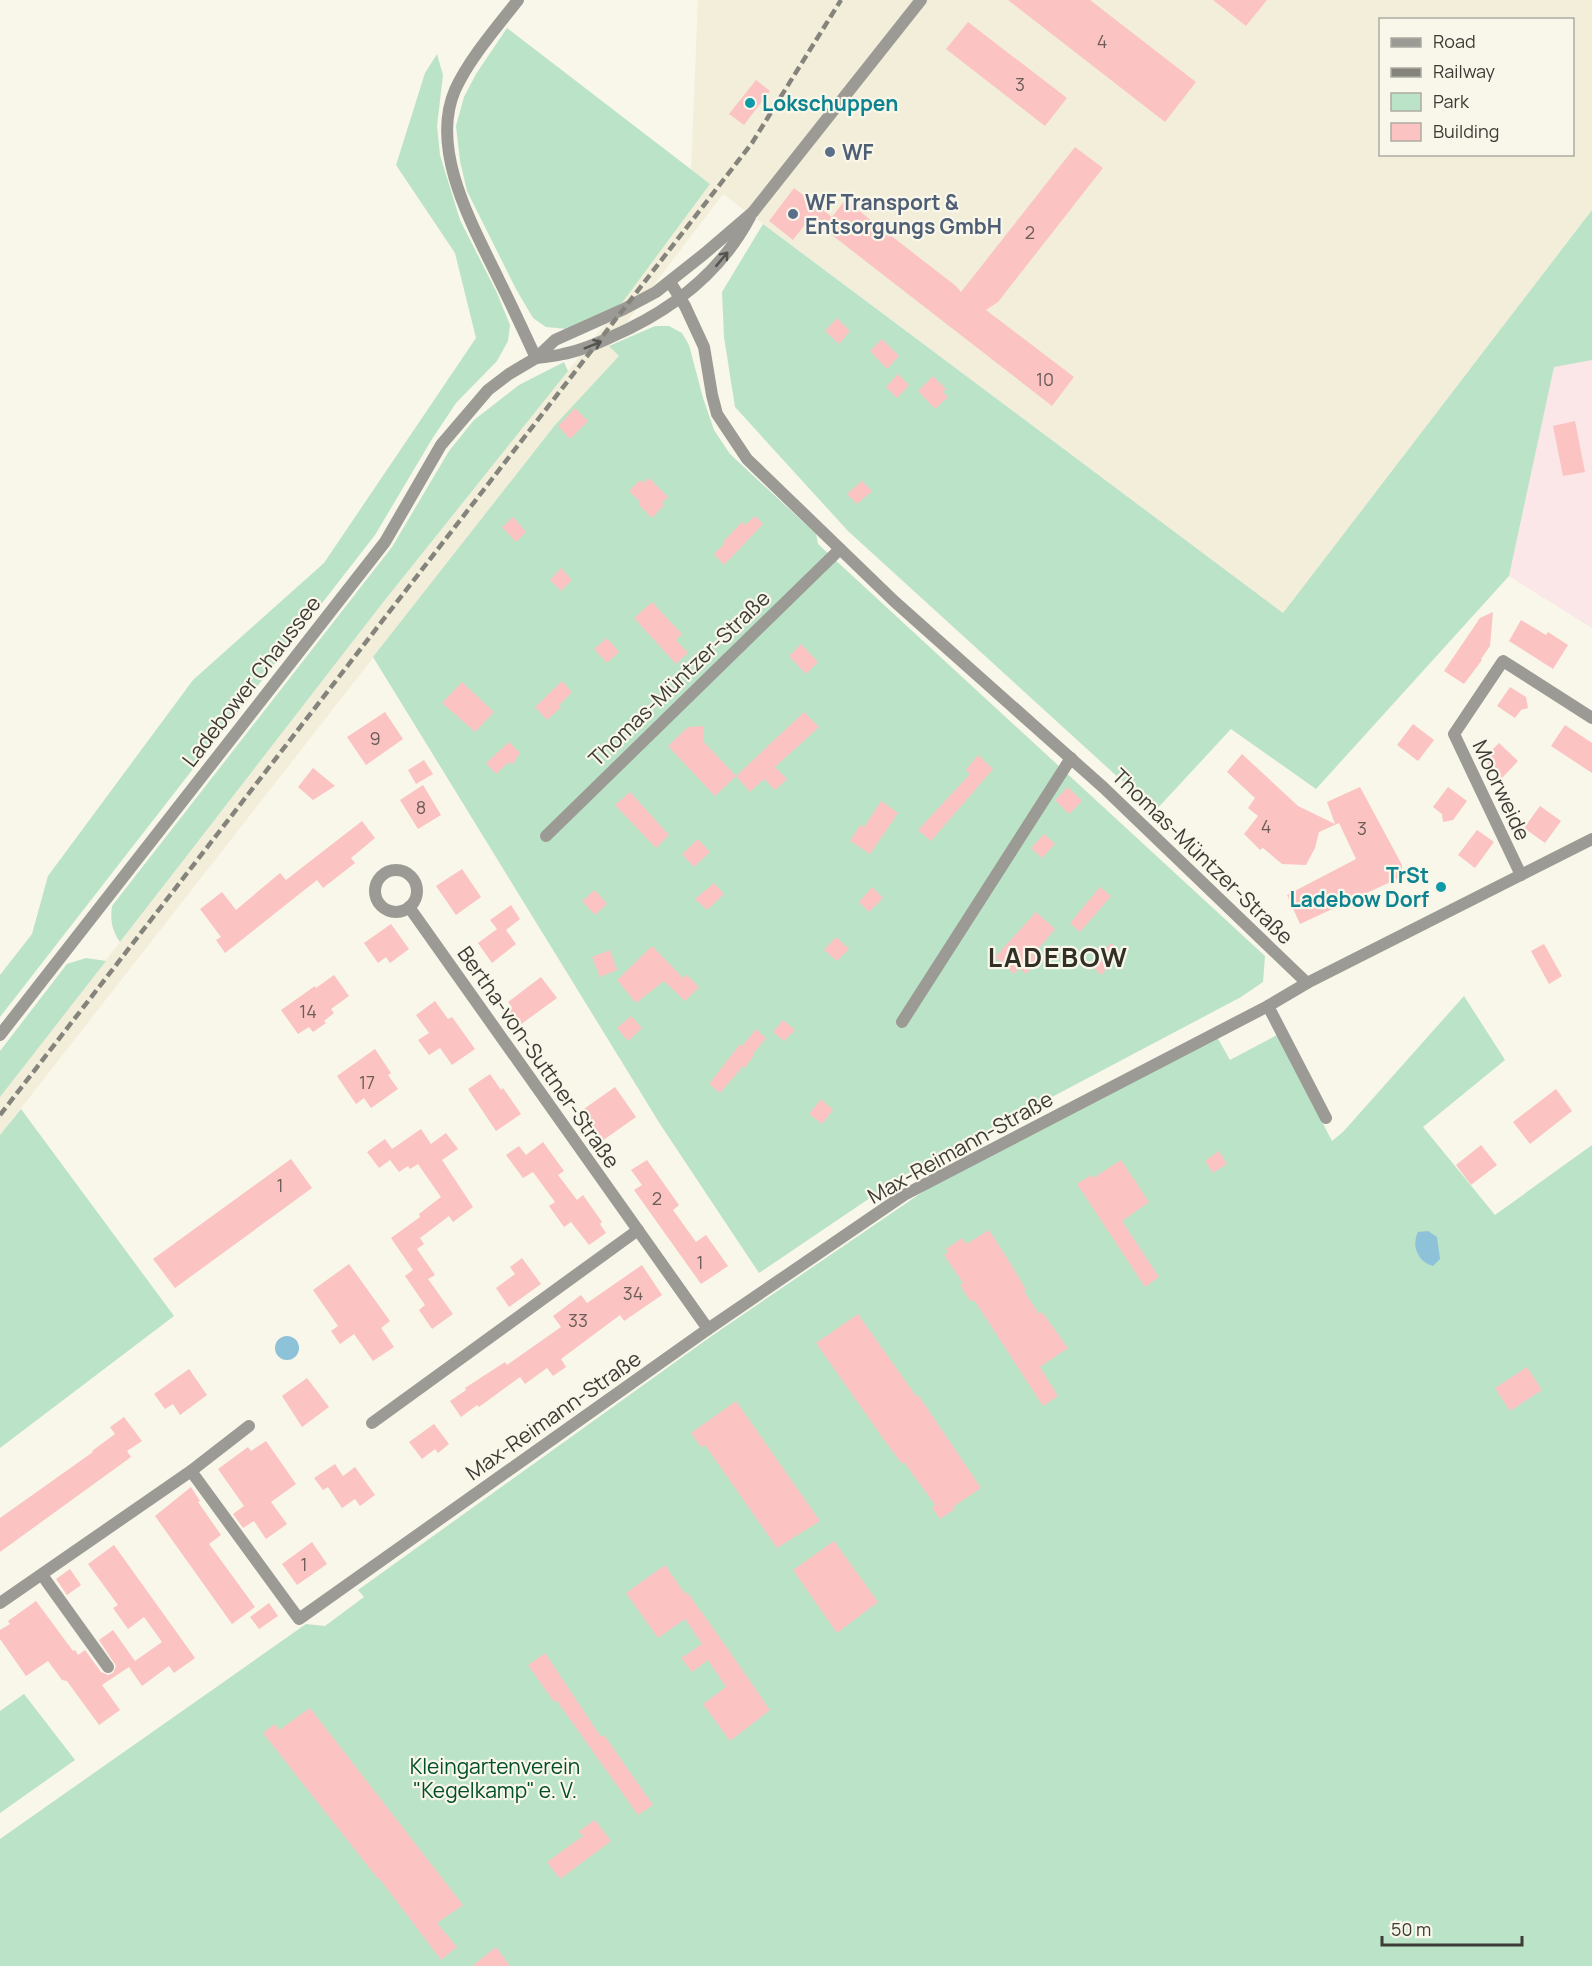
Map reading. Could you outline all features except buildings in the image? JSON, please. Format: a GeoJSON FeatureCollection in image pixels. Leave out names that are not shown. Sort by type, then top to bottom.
{"type":"FeatureCollection","features":[{"type":"Feature","properties":{"kind":"street"},"geometry":{"type":"LineString","coordinates":[[518,0],[455,90],[449,109],[447,132],[450,160],[460,195],[536,358]]}},
{"type":"Feature","properties":{"kind":"street"},"geometry":{"type":"LineString","coordinates":[[753,212],[921,0]]}},
{"type":"Feature","properties":{"kind":"street","name":"Ladebower Chaussee"},"geometry":{"type":"LineString","coordinates":[[536,358],[563,354],[599,342],[633,327],[681,298],[721,261],[739,238],[753,212]]}},
{"type":"Feature","properties":{"kind":"street","name":"Ladebower Chaussee"},"geometry":{"type":"LineString","coordinates":[[0,1035],[385,542],[441,445],[488,390],[536,358],[555,340],[639,302],[670,282],[753,212]]}},
{"type":"Feature","properties":{"kind":"street","name":"Thomas-Müntzer-Straße"},"geometry":{"type":"LineString","coordinates":[[670,282],[681,298],[704,347],[717,414],[747,459],[894,601],[1071,758],[1307,983]]}},
{"type":"Feature","properties":{"kind":"street","name":"Thomas-Müntzer-Straße"},"geometry":{"type":"LineString","coordinates":[[546,836],[840,549]]}},
{"type":"Feature","properties":{"kind":"street","name":"Moorweide"},"geometry":{"type":"LineString","coordinates":[[1521,875],[1454,734],[1503,661],[1592,718]]}},
{"type":"Feature","properties":{"kind":"street"},"geometry":{"type":"LineString","coordinates":[[902,1022],[1071,758]]}},
{"type":"Feature","properties":{"kind":"street","name":"Max-Reimann-Straße"},"geometry":{"type":"LineString","coordinates":[[191,1471],[299,1619],[708,1329],[904,1195],[1268,1006],[1307,983],[1521,875],[1590,844]]}},
{"type":"Feature","properties":{"kind":"street","name":"Bertha-von-Suttner-Straße"},"geometry":{"type":"LineString","coordinates":[[409,907],[708,1329]]}},
{"type":"Feature","properties":{"kind":"street"},"geometry":{"type":"LineString","coordinates":[[1268,1006],[1326,1118]]}},
{"type":"Feature","properties":{"kind":"street"},"geometry":{"type":"LineString","coordinates":[[372,1423],[638,1230]]}},
{"type":"Feature","properties":{"kind":"street"},"geometry":{"type":"LineString","coordinates":[[0,1604],[191,1471],[249,1426]]}},
{"type":"Feature","properties":{"kind":"street"},"geometry":{"type":"LineString","coordinates":[[42,1575],[108,1667]]}},
{"type":"Feature","properties":{"kind":"shaded area"},"geometry":{"type":"Polygon","coordinates":[[[698,0],[1592,0],[1592,210],[1283,613],[723,194],[610,346],[619,356],[555,425],[0,1135],[0,1097],[381,605],[622,303],[710,184],[691,170],[698,0]]]}},
{"type":"Feature","properties":{"kind":"shaded area"},"geometry":{"type":"Polygon","coordinates":[[[1592,360],[1592,628],[1509,576],[1554,366],[1592,360]]]}},
{"type":"Feature","properties":{"kind":"green space"},"geometry":{"type":"Polygon","coordinates":[[[507,28],[710,184],[622,303],[602,315],[567,329],[546,327],[533,318],[467,191],[460,161],[456,126],[464,97],[476,74],[507,28]]]}},
{"type":"Feature","properties":{"kind":"green space"},"geometry":{"type":"Polygon","coordinates":[[[437,54],[443,75],[437,126],[440,155],[460,220],[497,293],[510,325],[508,341],[497,361],[456,403],[375,535],[0,1017],[0,975],[32,934],[48,876],[193,680],[324,563],[476,338],[455,253],[396,165],[425,73],[437,54]]]}},
{"type":"Feature","properties":{"kind":"green space"},"geometry":{"type":"Polygon","coordinates":[[[1592,210],[1592,360],[1554,367],[1509,576],[1316,789],[1231,729],[1155,811],[848,531],[735,407],[724,337],[722,292],[763,224],[1283,613],[1592,210]]]}},
{"type":"Feature","properties":{"kind":"green space"},"geometry":{"type":"Polygon","coordinates":[[[655,326],[669,326],[682,333],[689,345],[714,430],[730,454],[816,534],[818,544],[1265,956],[1263,982],[1241,997],[901,1177],[759,1273],[660,1124],[373,657],[555,425],[619,356],[609,346],[655,326]]]}},
{"type":"Feature","properties":{"kind":"green space"},"geometry":{"type":"Polygon","coordinates":[[[564,362],[568,371],[381,605],[120,942],[112,925],[112,906],[392,547],[449,451],[474,420],[519,385],[564,362]]]}},
{"type":"Feature","properties":{"kind":"green space"},"geometry":{"type":"Polygon","coordinates":[[[86,958],[106,961],[0,1097],[0,1051],[67,964],[86,958]]]}},
{"type":"Feature","properties":{"kind":"green space","name":"Kleingartenverein \"Kegelkamp\" e. V."},"geometry":{"type":"Polygon","coordinates":[[[1464,996],[1505,1060],[1423,1127],[1495,1215],[1592,1145],[1592,1966],[0,1966],[0,1839],[306,1624],[325,1626],[364,1597],[358,1590],[713,1335],[930,1187],[1217,1037],[1230,1060],[1277,1035],[1332,1141],[1343,1132],[1464,996]]]}},
{"type":"Feature","properties":{"kind":"green space"},"geometry":{"type":"Polygon","coordinates":[[[21,1109],[174,1316],[0,1448],[0,1135],[21,1109]]]}},
{"type":"Feature","properties":{"kind":"green space"},"geometry":{"type":"Polygon","coordinates":[[[24,1694],[75,1760],[0,1813],[0,1711],[24,1694]]]}},
{"type":"Feature","properties":{"kind":"water"},"geometry":{"type":"Polygon","coordinates":[[[1428,1231],[1437,1237],[1440,1259],[1433,1266],[1423,1261],[1417,1253],[1415,1243],[1418,1232],[1428,1231]]]}},
{"type":"Feature","properties":{"kind":"water"},"geometry":{"type":"Polygon","coordinates":[[[287,1336],[296,1339],[299,1348],[296,1357],[287,1360],[278,1357],[275,1348],[278,1339],[287,1336]]]}},
{"type":"Feature","properties":{"kind":"railway"},"geometry":{"type":"LineString","coordinates":[[0,1115],[752,143],[841,0]]}},
{"type":"Feature","properties":{"kind":"place","name":"Lokschuppen"},"geometry":{"type":"Point","coordinates":[750,103]}},
{"type":"Feature","properties":{"kind":"place","name":"WF"},"geometry":{"type":"Point","coordinates":[830,152]}},
{"type":"Feature","properties":{"kind":"place","name":"WF Transport & Entsorgungs GmbH"},"geometry":{"type":"Point","coordinates":[793,214]}},
{"type":"Feature","properties":{"kind":"place","name":"TrSt Ladebow Dorf"},"geometry":{"type":"Point","coordinates":[1441,887]}},
{"type":"Feature","properties":{"kind":"district","name":"LADEBOW"},"geometry":{"type":"Point","coordinates":[1058,956]}}]}
